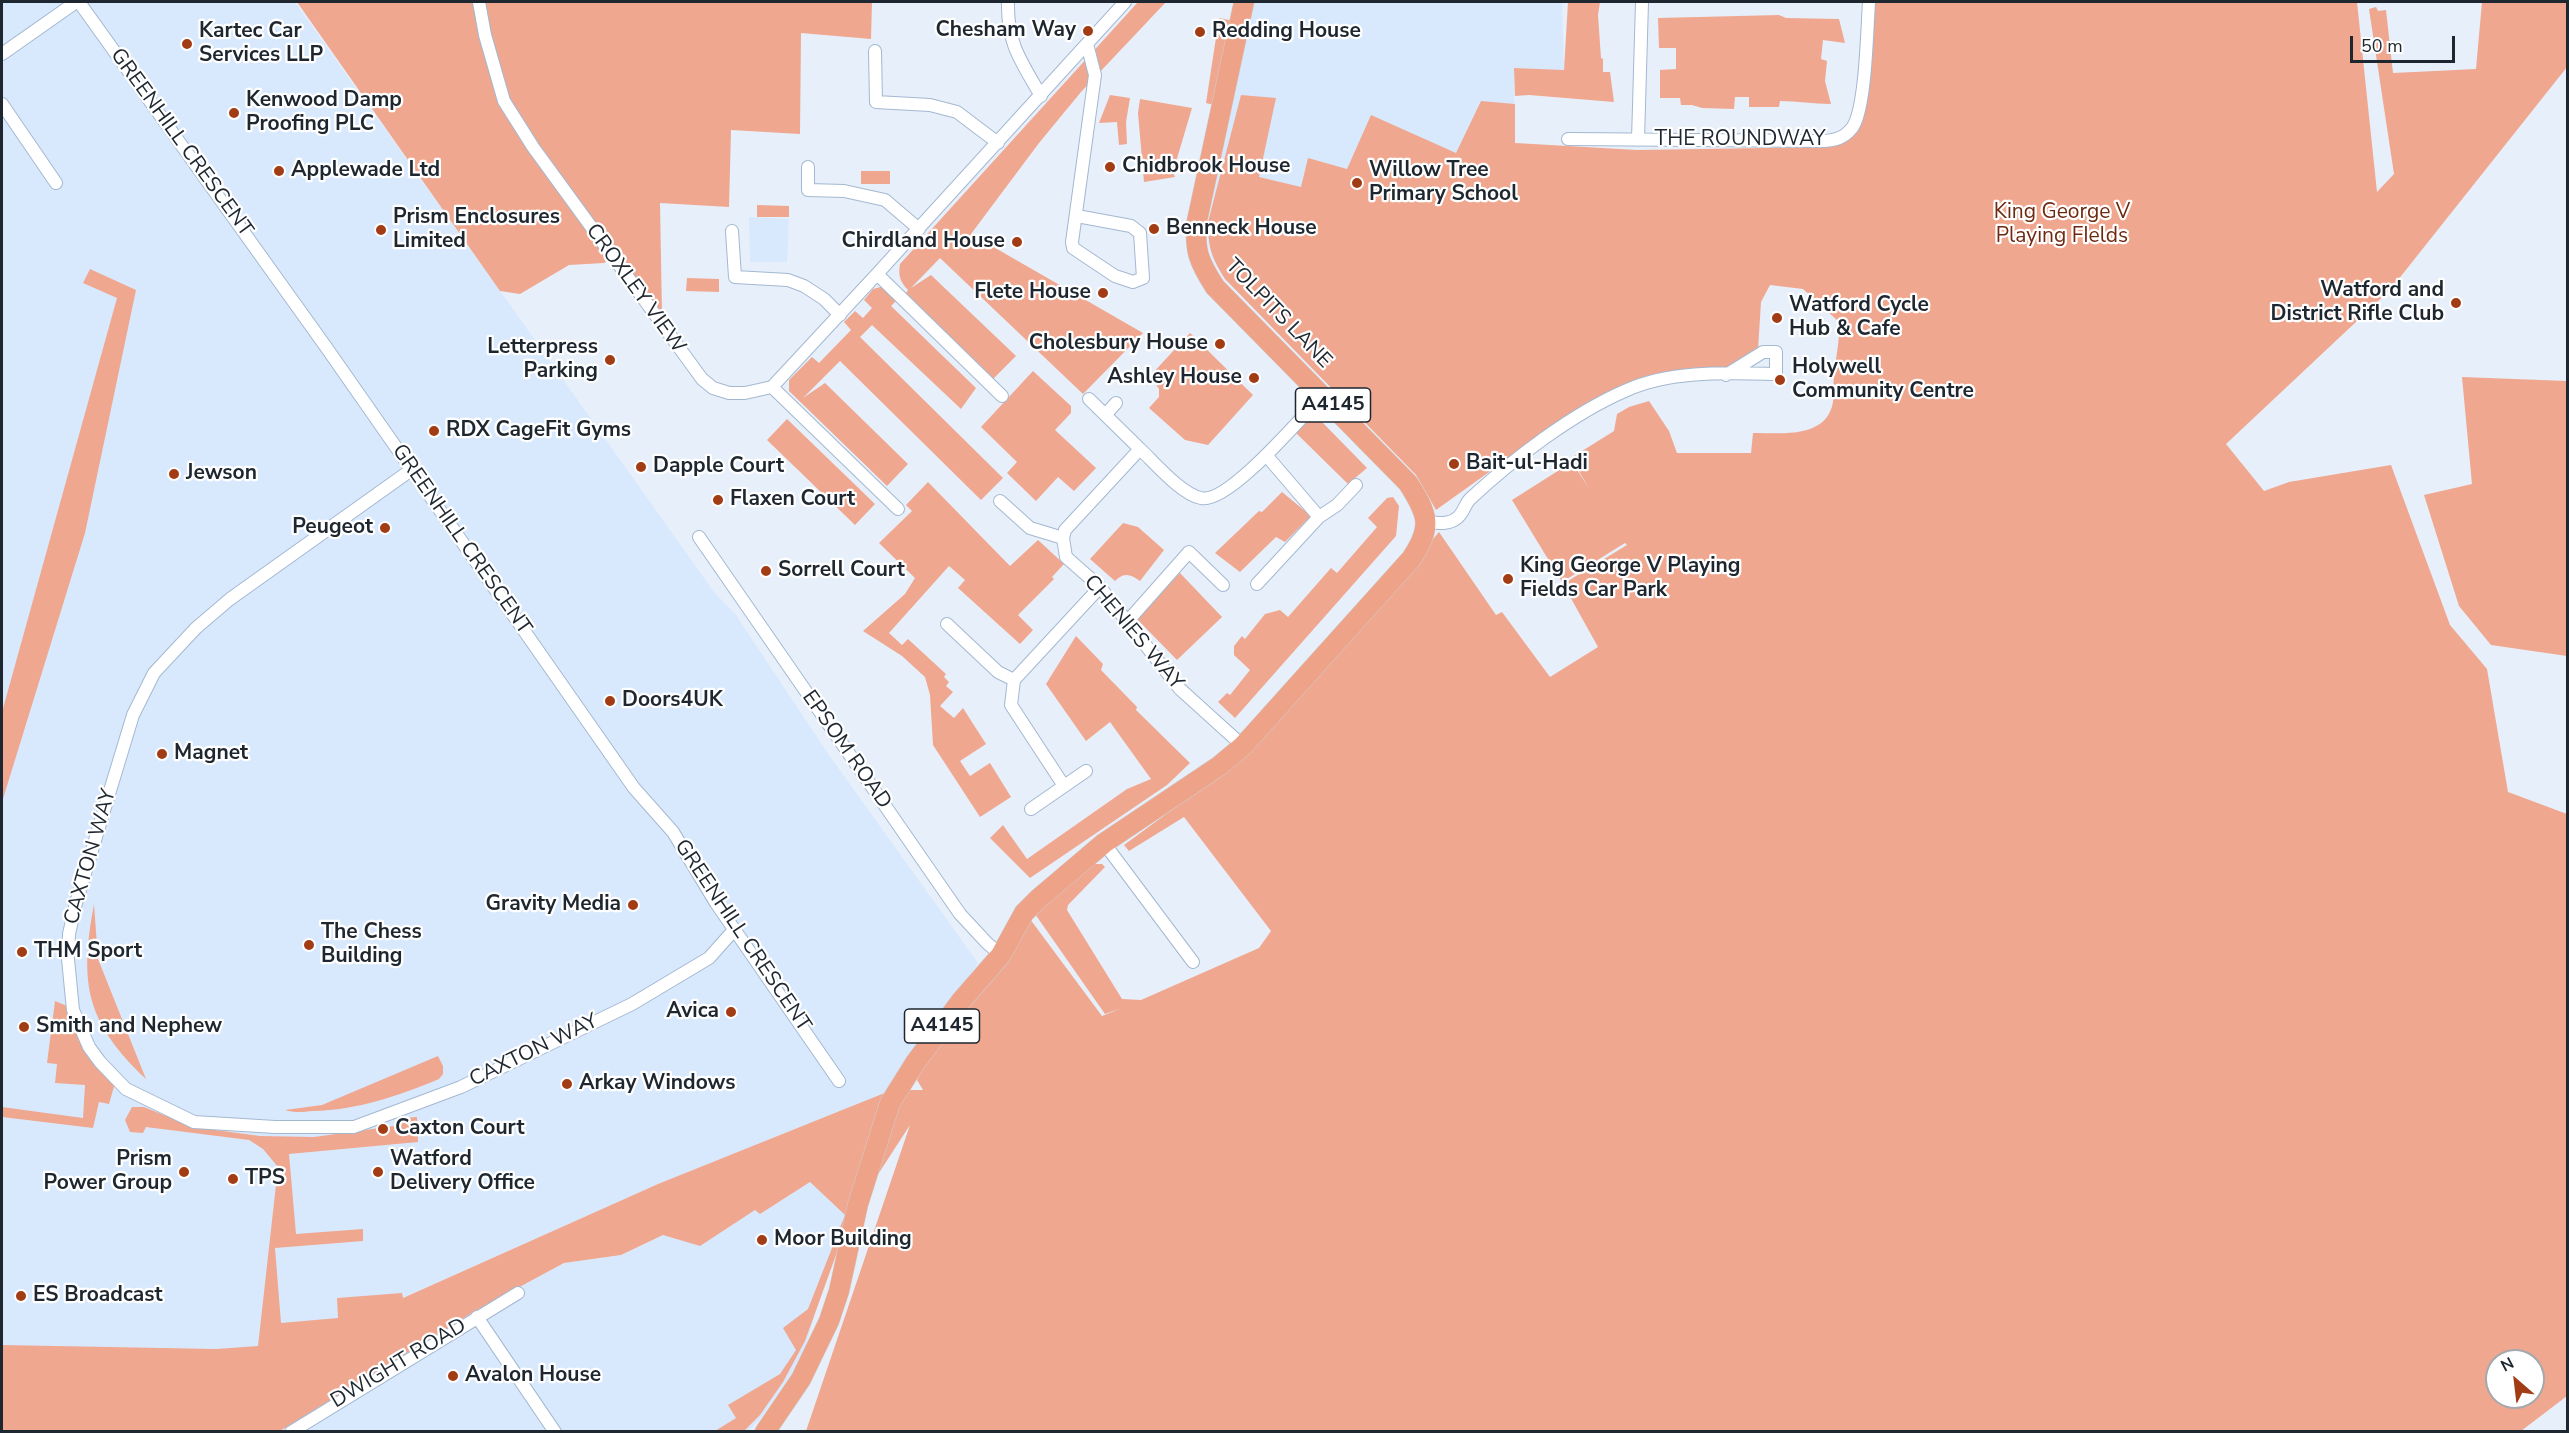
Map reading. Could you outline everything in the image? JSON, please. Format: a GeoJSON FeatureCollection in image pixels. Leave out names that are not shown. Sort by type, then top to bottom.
{"type":"FeatureCollection","features":[{"type":"Feature","properties":{"kind":"main road","name":"TOLPITS LANE"},"geometry":{"type":"LineString","coordinates":[[1244,2],[1197,221],[1195,244],[1201,266],[1215,287],[1408,483],[1421,502],[1426,522]]}},
{"type":"Feature","properties":{"kind":"main road","name":"A4145"},"geometry":{"type":"LineString","coordinates":[[765,1431],[801,1380],[829,1321],[839,1291],[858,1204],[890,1102],[915,1063],[961,1001],[1001,955],[1024,913],[1076,864],[1219,766],[1243,746],[1411,559],[1423,542],[1426,522]]}},
{"type":"Feature","properties":{"kind":"street"},"geometry":{"type":"LineString","coordinates":[[2,54],[78,2]]}},
{"type":"Feature","properties":{"kind":"street","name":"GREENHILL CRESCENT"},"geometry":{"type":"LineString","coordinates":[[78,2],[326,347],[634,788],[673,832],[734,930],[839,1081]]}},
{"type":"Feature","properties":{"kind":"street","name":"CROXLEY VIEW"},"geometry":{"type":"LineString","coordinates":[[479,2],[485,35],[504,101],[533,147],[690,366],[713,388],[729,393],[745,393],[772,387]]}},
{"type":"Feature","properties":{"kind":"street"},"geometry":{"type":"LineString","coordinates":[[1008,2],[1014,50],[1041,96]]}},
{"type":"Feature","properties":{"kind":"street"},"geometry":{"type":"LineString","coordinates":[[898,509],[772,387],[919,230],[1125,2]]}},
{"type":"Feature","properties":{"kind":"street","name":"THE ROUNDWAY"},"geometry":{"type":"LineString","coordinates":[[1638,140],[1641,2]]}},
{"type":"Feature","properties":{"kind":"street","name":"THE ROUNDWAY"},"geometry":{"type":"LineString","coordinates":[[1568,139],[1824,141],[1840,139],[1853,126],[1860,107],[1869,2]]}},
{"type":"Feature","properties":{"kind":"street"},"geometry":{"type":"LineString","coordinates":[[1077,216],[1131,226],[1140,233],[1143,278],[1133,282],[1115,276],[1073,248],[1077,216],[1095,75],[1087,44]]}},
{"type":"Feature","properties":{"kind":"street"},"geometry":{"type":"LineString","coordinates":[[875,51],[876,102],[930,105],[957,112],[998,142]]}},
{"type":"Feature","properties":{"kind":"street"},"geometry":{"type":"LineString","coordinates":[[2,104],[56,183]]}},
{"type":"Feature","properties":{"kind":"street"},"geometry":{"type":"LineString","coordinates":[[808,167],[808,190],[844,191],[885,200],[919,230]]}},
{"type":"Feature","properties":{"kind":"street"},"geometry":{"type":"LineString","coordinates":[[732,231],[735,277],[788,280],[804,286],[824,299],[840,315]]}},
{"type":"Feature","properties":{"kind":"street"},"geometry":{"type":"LineString","coordinates":[[878,274],[1002,396]]}},
{"type":"Feature","properties":{"kind":"street"},"geometry":{"type":"LineString","coordinates":[[1426,522],[1444,523],[1457,518],[1468,501],[1560,428],[1627,389],[1657,380],[1701,374],[1726,375]]}},
{"type":"Feature","properties":{"kind":"street"},"geometry":{"type":"LineString","coordinates":[[1089,399],[1193,496],[1204,499],[1218,495],[1233,485],[1266,455],[1323,395]]}},
{"type":"Feature","properties":{"kind":"street"},"geometry":{"type":"LineString","coordinates":[[1106,414],[1116,403]]}},
{"type":"Feature","properties":{"kind":"street"},"geometry":{"type":"LineString","coordinates":[[1000,501],[1030,528],[1063,537],[1065,530],[1140,449]]}},
{"type":"Feature","properties":{"kind":"street"},"geometry":{"type":"LineString","coordinates":[[1266,455],[1319,517]]}},
{"type":"Feature","properties":{"kind":"street","name":"CAXTON WAY"},"geometry":{"type":"LineString","coordinates":[[411,470],[230,599],[196,628],[154,674],[133,715],[76,903],[69,934],[68,959],[73,1010],[89,1047],[126,1089],[194,1122],[275,1127],[354,1127],[461,1087],[632,1004],[709,958],[734,930]]}},
{"type":"Feature","properties":{"kind":"street"},"geometry":{"type":"LineString","coordinates":[[1257,584],[1319,517],[1337,505],[1356,485]]}},
{"type":"Feature","properties":{"kind":"street","name":"EPSOM ROAD"},"geometry":{"type":"LineString","coordinates":[[699,537],[960,915],[987,944],[1001,955]]}},
{"type":"Feature","properties":{"kind":"street","name":"CHENIES WAY"},"geometry":{"type":"LineString","coordinates":[[1063,537],[1066,557],[1100,587],[1180,689],[1243,746]]}},
{"type":"Feature","properties":{"kind":"street"},"geometry":{"type":"LineString","coordinates":[[1127,622],[1189,552],[1223,585]]}},
{"type":"Feature","properties":{"kind":"street"},"geometry":{"type":"LineString","coordinates":[[1064,786],[1011,705],[1014,680],[1100,587]]}},
{"type":"Feature","properties":{"kind":"street"},"geometry":{"type":"LineString","coordinates":[[947,624],[998,672],[1014,680]]}},
{"type":"Feature","properties":{"kind":"street"},"geometry":{"type":"LineString","coordinates":[[1031,809],[1086,771]]}},
{"type":"Feature","properties":{"kind":"street"},"geometry":{"type":"LineString","coordinates":[[1104,843],[1193,962]]}},
{"type":"Feature","properties":{"kind":"street","name":"DWIGHT ROAD"},"geometry":{"type":"LineString","coordinates":[[291,1431],[518,1293]]}},
{"type":"Feature","properties":{"kind":"street","name":"DWIGHT ROAD"},"geometry":{"type":"LineString","coordinates":[[477,1317],[555,1431]]}},
{"type":"Feature","properties":{"kind":"shaded area"},"geometry":{"type":"Polygon","coordinates":[[[2,2],[295,2],[714,592],[736,615],[829,755],[978,963],[892,1090],[658,1184],[299,1344],[216,1349],[2,1346],[2,2]]]}},
{"type":"Feature","properties":{"kind":"shaded area","name":"Willow Tree Primary School"},"geometry":{"type":"Polygon","coordinates":[[[1254,2],[1562,2],[1564,70],[1514,68],[1515,143],[1381,438],[1225,279],[1212,258],[1208,242],[1208,222],[1254,2]]]}},
{"type":"Feature","properties":{"kind":"shaded area"},"geometry":{"type":"Polygon","coordinates":[[[749,217],[789,219],[787,262],[750,262],[749,217]]]}},
{"type":"Feature","properties":{"kind":"shaded area"},"geometry":{"type":"Polygon","coordinates":[[[810,1182],[849,1219],[833,1254],[802,1358],[761,1418],[748,1431],[280,1432],[475,1311],[564,1263],[621,1255],[663,1235],[756,1210],[761,1213],[810,1182]]]}},
{"type":"Feature","properties":{"kind":"green space"},"geometry":{"type":"Polygon","coordinates":[[[297,2],[872,2],[871,39],[801,33],[800,134],[731,130],[729,207],[660,203],[662,315],[618,255],[604,263],[569,265],[520,294],[500,291],[297,2]]]}},
{"type":"Feature","properties":{"kind":"green space"},"geometry":{"type":"Polygon","coordinates":[[[1138,2],[1166,2],[1081,92],[1039,143],[971,234],[1143,333],[1083,394],[940,258],[911,288],[931,275],[1016,356],[993,379],[906,293],[908,290],[901,281],[900,264],[1138,2]]]}},
{"type":"Feature","properties":{"kind":"green space"},"geometry":{"type":"Polygon","coordinates":[[[1568,2],[1600,2],[1598,15],[1601,58],[1603,59],[1603,72],[1610,72],[1614,102],[1529,95],[1515,96],[1514,68],[1564,70],[1568,2]]]}},
{"type":"Feature","properties":{"kind":"green space","name":"King George V Playing FIelds"},"geometry":{"type":"Polygon","coordinates":[[[1874,2],[2357,2],[2377,192],[2394,174],[2369,9],[2376,7],[2378,11],[2386,10],[2393,73],[2476,69],[2482,2],[2567,2],[2567,67],[2390,290],[2226,444],[2264,491],[2289,482],[2391,465],[2450,625],[2487,669],[2508,792],[2567,814],[2567,1396],[2521,1431],[806,1431],[910,1125],[849,1219],[805,1341],[783,1382],[760,1415],[744,1431],[715,1431],[736,1418],[728,1405],[780,1374],[796,1350],[783,1328],[808,1309],[845,1215],[810,1182],[760,1214],[755,1210],[700,1246],[663,1235],[621,1255],[564,1263],[475,1311],[280,1431],[2,1432],[2,1345],[216,1349],[258,1346],[278,1167],[263,1149],[249,1140],[146,1127],[143,1133],[130,1132],[125,1120],[132,1107],[144,1107],[193,1127],[260,1136],[314,1137],[394,1126],[402,1118],[417,1117],[418,1142],[289,1154],[296,1234],[363,1229],[363,1241],[275,1248],[281,1323],[338,1318],[337,1298],[402,1293],[403,1298],[658,1184],[892,1090],[923,1090],[917,1080],[929,1054],[1030,919],[1102,1016],[1122,1008],[1105,1014],[1035,914],[1092,864],[1102,864],[1105,867],[1068,905],[1067,910],[1122,999],[1141,1000],[1259,948],[1271,931],[1184,817],[1129,851],[1124,845],[1249,753],[1439,532],[1496,615],[1502,612],[1550,677],[1598,647],[1563,584],[1627,545],[1625,543],[1562,582],[1512,500],[1572,462],[1590,490],[1571,458],[1614,431],[1617,414],[1629,407],[1649,401],[1669,431],[1677,453],[1751,453],[1753,433],[1789,433],[1812,428],[1829,414],[1833,402],[1839,322],[1803,289],[1770,285],[1761,302],[1758,350],[1722,371],[1657,375],[1625,384],[1552,427],[1436,510],[1416,475],[1225,279],[1217,265],[1210,246],[1208,222],[1241,95],[1276,98],[1259,177],[1301,187],[1308,158],[1347,169],[1371,115],[1456,153],[1481,101],[1515,104],[1515,143],[1637,150],[1826,147],[1851,136],[1863,121],[1869,89],[1874,2]]]}},
{"type":"Feature","properties":{"kind":"green space"},"geometry":{"type":"Polygon","coordinates":[[[1779,15],[1786,18],[1839,19],[1845,43],[1823,40],[1821,59],[1827,61],[1825,81],[1831,104],[1780,101],[1779,107],[1749,107],[1749,97],[1735,97],[1734,109],[1702,108],[1681,105],[1680,98],[1660,98],[1660,70],[1676,69],[1676,48],[1659,48],[1658,18],[1779,15]]]}},
{"type":"Feature","properties":{"kind":"green space"},"geometry":{"type":"Polygon","coordinates":[[[1219,18],[1234,21],[1218,106],[1206,103],[1219,18]]]}},
{"type":"Feature","properties":{"kind":"green space"},"geometry":{"type":"Polygon","coordinates":[[[1110,95],[1130,98],[1126,122],[1127,144],[1119,145],[1117,122],[1099,123],[1110,95]]]}},
{"type":"Feature","properties":{"kind":"green space"},"geometry":{"type":"Polygon","coordinates":[[[1140,99],[1192,108],[1173,172],[1175,177],[1144,182],[1138,113],[1140,99]]]}},
{"type":"Feature","properties":{"kind":"green space"},"geometry":{"type":"Polygon","coordinates":[[[861,171],[890,171],[890,184],[861,184],[861,171]]]}},
{"type":"Feature","properties":{"kind":"green space"},"geometry":{"type":"Polygon","coordinates":[[[757,205],[789,206],[789,217],[757,217],[757,205]]]}},
{"type":"Feature","properties":{"kind":"green space"},"geometry":{"type":"Polygon","coordinates":[[[90,269],[136,290],[85,533],[2,802],[2,712],[117,298],[83,283],[90,269]]]}},
{"type":"Feature","properties":{"kind":"green space"},"geometry":{"type":"Polygon","coordinates":[[[687,278],[719,279],[719,292],[686,291],[687,278]]]}},
{"type":"Feature","properties":{"kind":"green space"},"geometry":{"type":"Polygon","coordinates":[[[884,286],[899,298],[891,306],[976,388],[961,409],[872,325],[860,337],[1003,478],[981,500],[840,361],[803,398],[825,383],[908,464],[887,486],[789,391],[789,380],[812,357],[819,363],[851,330],[844,322],[855,311],[863,318],[872,308],[864,300],[873,289],[884,286]]]}},
{"type":"Feature","properties":{"kind":"green space"},"geometry":{"type":"Polygon","coordinates":[[[1190,333],[1253,395],[1208,445],[1185,440],[1149,408],[1159,397],[1159,389],[1150,376],[1190,333]]]}},
{"type":"Feature","properties":{"kind":"green space"},"geometry":{"type":"Polygon","coordinates":[[[1033,371],[1071,406],[1071,413],[1055,430],[1096,468],[1074,491],[1058,477],[1036,501],[1007,473],[1017,462],[981,427],[1033,371]]]}},
{"type":"Feature","properties":{"kind":"green space"},"geometry":{"type":"Polygon","coordinates":[[[2462,377],[2567,381],[2567,656],[2491,645],[2459,606],[2424,495],[2472,484],[2462,377]]]}},
{"type":"Feature","properties":{"kind":"green space"},"geometry":{"type":"Polygon","coordinates":[[[1314,417],[1323,423],[1367,468],[1348,484],[1295,432],[1314,417]]]}},
{"type":"Feature","properties":{"kind":"green space"},"geometry":{"type":"Polygon","coordinates":[[[787,419],[875,504],[855,525],[767,440],[787,419]]]}},
{"type":"Feature","properties":{"kind":"green space"},"geometry":{"type":"Polygon","coordinates":[[[928,482],[1010,566],[1038,540],[1064,564],[1052,577],[1054,579],[1018,615],[1033,630],[1020,644],[958,588],[965,580],[949,566],[889,633],[902,645],[908,639],[946,674],[944,677],[949,682],[946,686],[953,692],[940,706],[954,718],[963,708],[986,744],[960,761],[970,776],[990,763],[1011,797],[980,817],[933,745],[930,695],[925,677],[902,656],[863,631],[905,594],[915,578],[879,543],[912,511],[906,505],[928,482]]]}},
{"type":"Feature","properties":{"kind":"green space"},"geometry":{"type":"Polygon","coordinates":[[[1282,492],[1311,516],[1285,542],[1276,537],[1240,572],[1215,553],[1259,511],[1262,512],[1282,492]]]}},
{"type":"Feature","properties":{"kind":"green space"},"geometry":{"type":"Polygon","coordinates":[[[1393,497],[1399,506],[1396,536],[1235,718],[1218,702],[1227,693],[1230,695],[1250,670],[1234,655],[1234,646],[1242,636],[1245,639],[1265,614],[1280,610],[1288,617],[1331,568],[1337,573],[1377,527],[1368,518],[1387,498],[1393,497]]]}},
{"type":"Feature","properties":{"kind":"green space"},"geometry":{"type":"Polygon","coordinates":[[[1123,523],[1138,527],[1164,550],[1140,581],[1127,575],[1115,581],[1090,559],[1123,523]]]}},
{"type":"Feature","properties":{"kind":"green space"},"geometry":{"type":"Polygon","coordinates":[[[1180,573],[1222,617],[1177,660],[1135,617],[1180,573]]]}},
{"type":"Feature","properties":{"kind":"green space"},"geometry":{"type":"Polygon","coordinates":[[[1076,636],[1103,664],[1101,670],[1137,707],[1136,710],[1190,763],[1167,785],[1030,878],[990,838],[1003,825],[1027,859],[1127,789],[1151,779],[1110,722],[1086,741],[1046,684],[1076,636]]]}},
{"type":"Feature","properties":{"kind":"green space"},"geometry":{"type":"Polygon","coordinates":[[[94,904],[98,959],[146,1079],[110,1039],[99,1020],[92,1000],[87,957],[94,904]]]}},
{"type":"Feature","properties":{"kind":"green space"},"geometry":{"type":"Polygon","coordinates":[[[55,1001],[67,1006],[115,1083],[109,1104],[99,1102],[93,1128],[2,1117],[2,1107],[83,1118],[85,1085],[55,1083],[57,1064],[47,1063],[55,1001]]]}},
{"type":"Feature","properties":{"kind":"green space"},"geometry":{"type":"Polygon","coordinates":[[[438,1056],[443,1066],[443,1074],[439,1079],[408,1091],[346,1108],[302,1112],[285,1110],[322,1105],[438,1056]]]}},
{"type":"Feature","properties":{"kind":"place","name":"Chesham Way"},"geometry":{"type":"Point","coordinates":[1088,31]}},
{"type":"Feature","properties":{"kind":"place","name":"Redding House"},"geometry":{"type":"Point","coordinates":[1200,32]}},
{"type":"Feature","properties":{"kind":"place","name":"Kartec Car Services LLP"},"geometry":{"type":"Point","coordinates":[187,44]}},
{"type":"Feature","properties":{"kind":"place","name":"Kenwood Damp Proofing PLC"},"geometry":{"type":"Point","coordinates":[234,113]}},
{"type":"Feature","properties":{"kind":"place","name":"Chidbrook House"},"geometry":{"type":"Point","coordinates":[1110,167]}},
{"type":"Feature","properties":{"kind":"place","name":"Applewade Ltd"},"geometry":{"type":"Point","coordinates":[279,171]}},
{"type":"Feature","properties":{"kind":"place","name":"Willow Tree Primary School"},"geometry":{"type":"Point","coordinates":[1357,183]}},
{"type":"Feature","properties":{"kind":"place","name":"Benneck House"},"geometry":{"type":"Point","coordinates":[1154,229]}},
{"type":"Feature","properties":{"kind":"place","name":"Prism Enclosures Limited"},"geometry":{"type":"Point","coordinates":[381,230]}},
{"type":"Feature","properties":{"kind":"place","name":"Chirdland House"},"geometry":{"type":"Point","coordinates":[1017,242]}},
{"type":"Feature","properties":{"kind":"place","name":"Flete House"},"geometry":{"type":"Point","coordinates":[1103,293]}},
{"type":"Feature","properties":{"kind":"place","name":"Watford and District Rifle Club"},"geometry":{"type":"Point","coordinates":[2456,303]}},
{"type":"Feature","properties":{"kind":"place","name":"Watford Cycle Hub & Cafe"},"geometry":{"type":"Point","coordinates":[1777,318]}},
{"type":"Feature","properties":{"kind":"place","name":"Cholesbury House"},"geometry":{"type":"Point","coordinates":[1220,344]}},
{"type":"Feature","properties":{"kind":"place","name":"Letterpress Parking"},"geometry":{"type":"Point","coordinates":[610,360]}},
{"type":"Feature","properties":{"kind":"place","name":"Ashley House"},"geometry":{"type":"Point","coordinates":[1254,378]}},
{"type":"Feature","properties":{"kind":"place","name":"Holywell Community Centre"},"geometry":{"type":"Point","coordinates":[1780,380]}},
{"type":"Feature","properties":{"kind":"place","name":"RDX CageFit Gyms"},"geometry":{"type":"Point","coordinates":[434,431]}},
{"type":"Feature","properties":{"kind":"place","name":"Bait-ul-Hadi"},"geometry":{"type":"Point","coordinates":[1454,464]}},
{"type":"Feature","properties":{"kind":"place","name":"Dapple Court"},"geometry":{"type":"Point","coordinates":[641,467]}},
{"type":"Feature","properties":{"kind":"place","name":"Jewson"},"geometry":{"type":"Point","coordinates":[174,474]}},
{"type":"Feature","properties":{"kind":"place","name":"Flaxen Court"},"geometry":{"type":"Point","coordinates":[718,500]}},
{"type":"Feature","properties":{"kind":"place","name":"Peugeot"},"geometry":{"type":"Point","coordinates":[385,528]}},
{"type":"Feature","properties":{"kind":"place","name":"Sorrell Court"},"geometry":{"type":"Point","coordinates":[766,571]}},
{"type":"Feature","properties":{"kind":"place","name":"King George V Playing Fields Car Park"},"geometry":{"type":"Point","coordinates":[1508,579]}},
{"type":"Feature","properties":{"kind":"place","name":"Doors4UK"},"geometry":{"type":"Point","coordinates":[610,701]}},
{"type":"Feature","properties":{"kind":"place","name":"Magnet"},"geometry":{"type":"Point","coordinates":[162,754]}},
{"type":"Feature","properties":{"kind":"place","name":"Gravity Media"},"geometry":{"type":"Point","coordinates":[633,905]}},
{"type":"Feature","properties":{"kind":"place","name":"The Chess Building"},"geometry":{"type":"Point","coordinates":[309,945]}},
{"type":"Feature","properties":{"kind":"place","name":"THM Sport"},"geometry":{"type":"Point","coordinates":[22,952]}},
{"type":"Feature","properties":{"kind":"place","name":"Avica"},"geometry":{"type":"Point","coordinates":[731,1012]}},
{"type":"Feature","properties":{"kind":"place","name":"Smith and Nephew"},"geometry":{"type":"Point","coordinates":[24,1027]}},
{"type":"Feature","properties":{"kind":"place","name":"Arkay Windows"},"geometry":{"type":"Point","coordinates":[567,1084]}},
{"type":"Feature","properties":{"kind":"place","name":"Caxton Court"},"geometry":{"type":"Point","coordinates":[383,1129]}},
{"type":"Feature","properties":{"kind":"place","name":"Prism Power Group"},"geometry":{"type":"Point","coordinates":[184,1172]}},
{"type":"Feature","properties":{"kind":"place","name":"Watford Delivery Office"},"geometry":{"type":"Point","coordinates":[378,1172]}},
{"type":"Feature","properties":{"kind":"place","name":"TPS"},"geometry":{"type":"Point","coordinates":[233,1179]}},
{"type":"Feature","properties":{"kind":"place","name":"Moor Building"},"geometry":{"type":"Point","coordinates":[762,1240]}},
{"type":"Feature","properties":{"kind":"place","name":"ES Broadcast"},"geometry":{"type":"Point","coordinates":[21,1296]}},
{"type":"Feature","properties":{"kind":"place","name":"Avalon House"},"geometry":{"type":"Point","coordinates":[453,1376]}}]}
